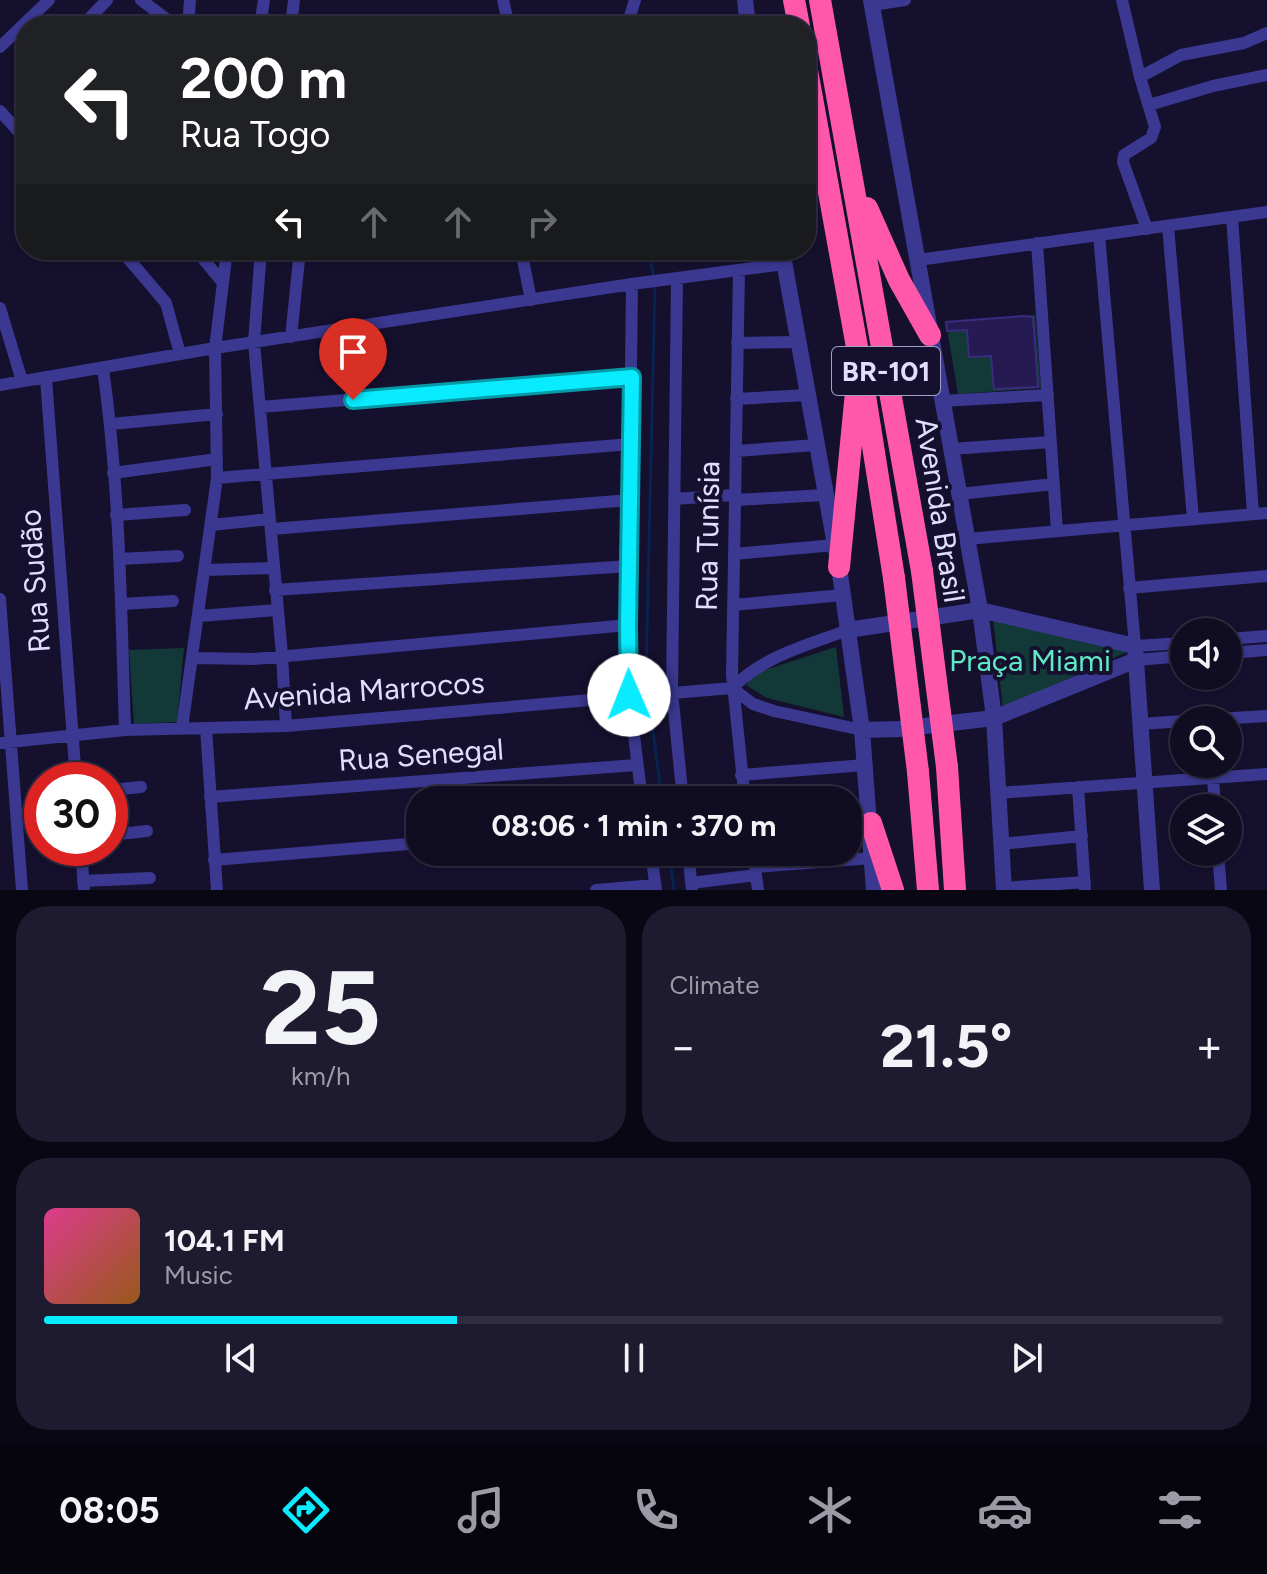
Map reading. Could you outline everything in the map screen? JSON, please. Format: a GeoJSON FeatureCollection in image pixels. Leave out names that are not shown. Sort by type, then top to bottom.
{"type":"FeatureCollection","features":[{"type":"Feature","properties":{"kind":"highway","name":"Avenida Brasil"},"geometry":{"type":"LineString","coordinates":[[820,0],[922,571],[947,767],[955,890]]}},
{"type":"Feature","properties":{"kind":"highway","name":"Avenida Brasil"},"geometry":{"type":"LineString","coordinates":[[816,120],[859,358],[894,578],[918,772],[928,890]]}},
{"type":"Feature","properties":{"kind":"highway"},"geometry":{"type":"LineString","coordinates":[[850,170],[899,280],[930,335]]}},
{"type":"Feature","properties":{"kind":"highway"},"geometry":{"type":"LineString","coordinates":[[837,556],[859,358]]}},
{"type":"Feature","properties":{"kind":"highway"},"geometry":{"type":"LineString","coordinates":[[870,817],[893,890]]}},
{"type":"Feature","properties":{"kind":"street"},"geometry":{"type":"LineString","coordinates":[[32,16],[49,0]]}},
{"type":"Feature","properties":{"kind":"street"},"geometry":{"type":"LineString","coordinates":[[92,16],[107,0]]}},
{"type":"Feature","properties":{"kind":"street"},"geometry":{"type":"LineString","coordinates":[[141,0],[162,16]]}},
{"type":"Feature","properties":{"kind":"street"},"geometry":{"type":"LineString","coordinates":[[872,2],[905,0]]}},
{"type":"Feature","properties":{"kind":"street"},"geometry":{"type":"LineString","coordinates":[[1122,0],[1155,134],[1128,150],[1123,162],[1147,229]]}},
{"type":"Feature","properties":{"kind":"street","name":"Avenida Brasil"},"geometry":{"type":"LineString","coordinates":[[872,2],[980,610],[994,718],[1004,889]]}},
{"type":"Feature","properties":{"kind":"street"},"geometry":{"type":"LineString","coordinates":[[0,47],[16,32]]}},
{"type":"Feature","properties":{"kind":"street"},"geometry":{"type":"LineString","coordinates":[[1140,77],[1181,55],[1244,43],[1267,33]]}},
{"type":"Feature","properties":{"kind":"street"},"geometry":{"type":"LineString","coordinates":[[1149,105],[1213,86],[1267,75]]}},
{"type":"Feature","properties":{"kind":"street"},"geometry":{"type":"LineString","coordinates":[[0,111],[16,129]]}},
{"type":"Feature","properties":{"kind":"street"},"geometry":{"type":"LineString","coordinates":[[918,260],[1267,212]]}},
{"type":"Feature","properties":{"kind":"street"},"geometry":{"type":"LineString","coordinates":[[1232,217],[1253,514]]}},
{"type":"Feature","properties":{"kind":"street"},"geometry":{"type":"LineString","coordinates":[[1168,226],[1193,519]]}},
{"type":"Feature","properties":{"kind":"street"},"geometry":{"type":"LineString","coordinates":[[1099,235],[1136,653],[1152,890]]}},
{"type":"Feature","properties":{"kind":"street"},"geometry":{"type":"LineString","coordinates":[[1037,243],[1057,531]]}},
{"type":"Feature","properties":{"kind":"street"},"geometry":{"type":"LineString","coordinates":[[129,260],[166,303],[180,354]]}},
{"type":"Feature","properties":{"kind":"street"},"geometry":{"type":"LineString","coordinates":[[204,260],[223,283]]}},
{"type":"Feature","properties":{"kind":"street"},"geometry":{"type":"LineString","coordinates":[[182,728],[217,478],[215,348],[226,260]]}},
{"type":"Feature","properties":{"kind":"street"},"geometry":{"type":"LineString","coordinates":[[260,260],[254,342],[286,726]]}},
{"type":"Feature","properties":{"kind":"street"},"geometry":{"type":"LineString","coordinates":[[291,337],[299,260]]}},
{"type":"Feature","properties":{"kind":"street"},"geometry":{"type":"LineString","coordinates":[[523,260],[531,300]]}},
{"type":"Feature","properties":{"kind":"street"},"geometry":{"type":"LineString","coordinates":[[0,385],[215,348],[632,284],[739,271],[774,260]]}},
{"type":"Feature","properties":{"kind":"street"},"geometry":{"type":"LineString","coordinates":[[784,260],[843,595],[862,730],[874,890]]}},
{"type":"Feature","properties":{"kind":"street","name":"Rua Tunísia"},"geometry":{"type":"LineString","coordinates":[[739,271],[732,688],[743,786]]}},
{"type":"Feature","properties":{"kind":"street"},"geometry":{"type":"LineString","coordinates":[[677,279],[668,692],[681,786]]}},
{"type":"Feature","properties":{"kind":"street"},"geometry":{"type":"LineString","coordinates":[[632,284],[628,625],[640,786]]}},
{"type":"Feature","properties":{"kind":"street"},"geometry":{"type":"LineString","coordinates":[[0,308],[22,381]]}},
{"type":"Feature","properties":{"kind":"street"},"geometry":{"type":"LineString","coordinates":[[737,343],[799,342]]}},
{"type":"Feature","properties":{"kind":"street"},"geometry":{"type":"LineString","coordinates":[[103,369],[111,424],[122,604],[125,730]]}},
{"type":"Feature","properties":{"kind":"street"},"geometry":{"type":"LineString","coordinates":[[260,407],[632,377]]}},
{"type":"Feature","properties":{"kind":"street","name":"Rua Sudão"},"geometry":{"type":"LineString","coordinates":[[46,378],[74,762]]}},
{"type":"Feature","properties":{"kind":"street"},"geometry":{"type":"LineString","coordinates":[[736,399],[808,395]]}},
{"type":"Feature","properties":{"kind":"street"},"geometry":{"type":"LineString","coordinates":[[942,401],[1048,395]]}},
{"type":"Feature","properties":{"kind":"street"},"geometry":{"type":"LineString","coordinates":[[111,424],[217,414]]}},
{"type":"Feature","properties":{"kind":"street"},"geometry":{"type":"LineString","coordinates":[[951,449],[1050,442]]}},
{"type":"Feature","properties":{"kind":"street"},"geometry":{"type":"LineString","coordinates":[[217,478],[631,444]]}},
{"type":"Feature","properties":{"kind":"street"},"geometry":{"type":"LineString","coordinates":[[736,451],[816,445]]}},
{"type":"Feature","properties":{"kind":"street"},"geometry":{"type":"LineString","coordinates":[[113,473],[217,459]]}},
{"type":"Feature","properties":{"kind":"street"},"geometry":{"type":"LineString","coordinates":[[959,494],[1054,484]]}},
{"type":"Feature","properties":{"kind":"street"},"geometry":{"type":"LineString","coordinates":[[674,499],[825,495]]}},
{"type":"Feature","properties":{"kind":"street"},"geometry":{"type":"LineString","coordinates":[[211,525],[271,524],[630,500]]}},
{"type":"Feature","properties":{"kind":"street"},"geometry":{"type":"LineString","coordinates":[[116,515],[185,510]]}},
{"type":"Feature","properties":{"kind":"street"},"geometry":{"type":"LineString","coordinates":[[967,539],[1267,513]]}},
{"type":"Feature","properties":{"kind":"street"},"geometry":{"type":"LineString","coordinates":[[734,554],[837,556]]}},
{"type":"Feature","properties":{"kind":"street"},"geometry":{"type":"LineString","coordinates":[[119,559],[178,556]]}},
{"type":"Feature","properties":{"kind":"street"},"geometry":{"type":"LineString","coordinates":[[275,590],[629,566]]}},
{"type":"Feature","properties":{"kind":"street"},"geometry":{"type":"LineString","coordinates":[[204,570],[273,568]]}},
{"type":"Feature","properties":{"kind":"street"},"geometry":{"type":"LineString","coordinates":[[1129,588],[1267,576]]}},
{"type":"Feature","properties":{"kind":"street"},"geometry":{"type":"LineString","coordinates":[[733,605],[843,595]]}},
{"type":"Feature","properties":{"kind":"street"},"geometry":{"type":"LineString","coordinates":[[0,599],[5,742],[22,890]]}},
{"type":"Feature","properties":{"kind":"street"},"geometry":{"type":"LineString","coordinates":[[122,604],[173,601]]}},
{"type":"Feature","properties":{"kind":"street"},"geometry":{"type":"LineString","coordinates":[[199,616],[277,610]]}},
{"type":"Feature","properties":{"kind":"street"},"geometry":{"type":"LineString","coordinates":[[1170,646],[1136,653],[994,718],[913,728],[862,730],[774,711],[753,704],[732,688],[750,670],[769,660],[848,630],[980,610],[1136,653],[1170,655]]}},
{"type":"Feature","properties":{"kind":"street"},"geometry":{"type":"LineString","coordinates":[[194,658],[254,659],[628,625]]}},
{"type":"Feature","properties":{"kind":"street"},"geometry":{"type":"LineString","coordinates":[[1242,638],[1267,636]]}},
{"type":"Feature","properties":{"kind":"street"},"geometry":{"type":"LineString","coordinates":[[1242,652],[1267,650]]}},
{"type":"Feature","properties":{"kind":"street","name":"Avenida Marrocos"},"geometry":{"type":"LineString","coordinates":[[5,742],[125,730],[286,726],[732,688]]}},
{"type":"Feature","properties":{"kind":"street"},"geometry":{"type":"LineString","coordinates":[[1242,717],[1267,716]]}},
{"type":"Feature","properties":{"kind":"street"},"geometry":{"type":"LineString","coordinates":[[1140,724],[1170,722]]}},
{"type":"Feature","properties":{"kind":"street"},"geometry":{"type":"LineString","coordinates":[[206,728],[217,890]]}},
{"type":"Feature","properties":{"kind":"street","name":"Rua Senegal"},"geometry":{"type":"LineString","coordinates":[[210,797],[636,765]]}},
{"type":"Feature","properties":{"kind":"street"},"geometry":{"type":"LineString","coordinates":[[741,775],[865,765]]}},
{"type":"Feature","properties":{"kind":"street"},"geometry":{"type":"LineString","coordinates":[[1242,776],[1267,774]]}},
{"type":"Feature","properties":{"kind":"street"},"geometry":{"type":"LineString","coordinates":[[998,793],[1213,778],[1214,794]]}},
{"type":"Feature","properties":{"kind":"street"},"geometry":{"type":"LineString","coordinates":[[128,788],[141,787]]}},
{"type":"Feature","properties":{"kind":"street"},"geometry":{"type":"LineString","coordinates":[[1004,889],[1085,886],[1078,787]]}},
{"type":"Feature","properties":{"kind":"street"},"geometry":{"type":"LineString","coordinates":[[862,816],[870,817]]}},
{"type":"Feature","properties":{"kind":"street"},"geometry":{"type":"LineString","coordinates":[[128,833],[147,831]]}},
{"type":"Feature","properties":{"kind":"street"},"geometry":{"type":"LineString","coordinates":[[1001,844],[1082,836]]}},
{"type":"Feature","properties":{"kind":"street"},"geometry":{"type":"LineString","coordinates":[[214,860],[406,844]]}},
{"type":"Feature","properties":{"kind":"street"},"geometry":{"type":"LineString","coordinates":[[689,866],[691,887],[756,871],[872,858]]}},
{"type":"Feature","properties":{"kind":"street"},"geometry":{"type":"LineString","coordinates":[[82,866],[84,886],[150,878]]}},
{"type":"Feature","properties":{"kind":"street"},"geometry":{"type":"LineString","coordinates":[[596,890],[655,888],[653,866]]}},
{"type":"Feature","properties":{"kind":"street"},"geometry":{"type":"LineString","coordinates":[[755,866],[758,890]]}},
{"type":"Feature","properties":{"kind":"street"},"geometry":{"type":"LineString","coordinates":[[1219,866],[1221,890]]}},
{"type":"Feature","properties":{"kind":"green space"},"geometry":{"type":"Polygon","coordinates":[[[1035,315],[1041,388],[958,394],[946,322],[1035,315]]]}},
{"type":"Feature","properties":{"kind":"green space","name":"Praça Miami"},"geometry":{"type":"Polygon","coordinates":[[[993,619],[1129,651],[1003,709],[993,619]]]}},
{"type":"Feature","properties":{"kind":"green space"},"geometry":{"type":"Polygon","coordinates":[[[836,647],[844,717],[767,698],[746,685],[756,673],[836,647]]]}},
{"type":"Feature","properties":{"kind":"green space"},"geometry":{"type":"Polygon","coordinates":[[[184,648],[177,722],[134,724],[129,650],[184,648]]]}},
{"type":"Feature","properties":{"kind":"building"},"geometry":{"type":"Polygon","coordinates":[[[1033,317],[1038,387],[994,389],[991,356],[969,357],[967,330],[947,331],[946,322],[1033,317]]]}},
{"type":"Feature","properties":{"kind":"waterway"},"geometry":{"type":"LineString","coordinates":[[650,260],[654,277]]}},
{"type":"Feature","properties":{"kind":"waterway"},"geometry":{"type":"LineString","coordinates":[[648,693],[655,285]]}},
{"type":"Feature","properties":{"kind":"waterway"},"geometry":{"type":"LineString","coordinates":[[649,700],[660,786]]}},
{"type":"Feature","properties":{"kind":"waterway"},"geometry":{"type":"LineString","coordinates":[[671,866],[674,890]]}},
{"type":"Feature","properties":{"kind":"route"},"geometry":{"type":"LineString","coordinates":[[353,400],[632,377],[629,695]]}}]}
